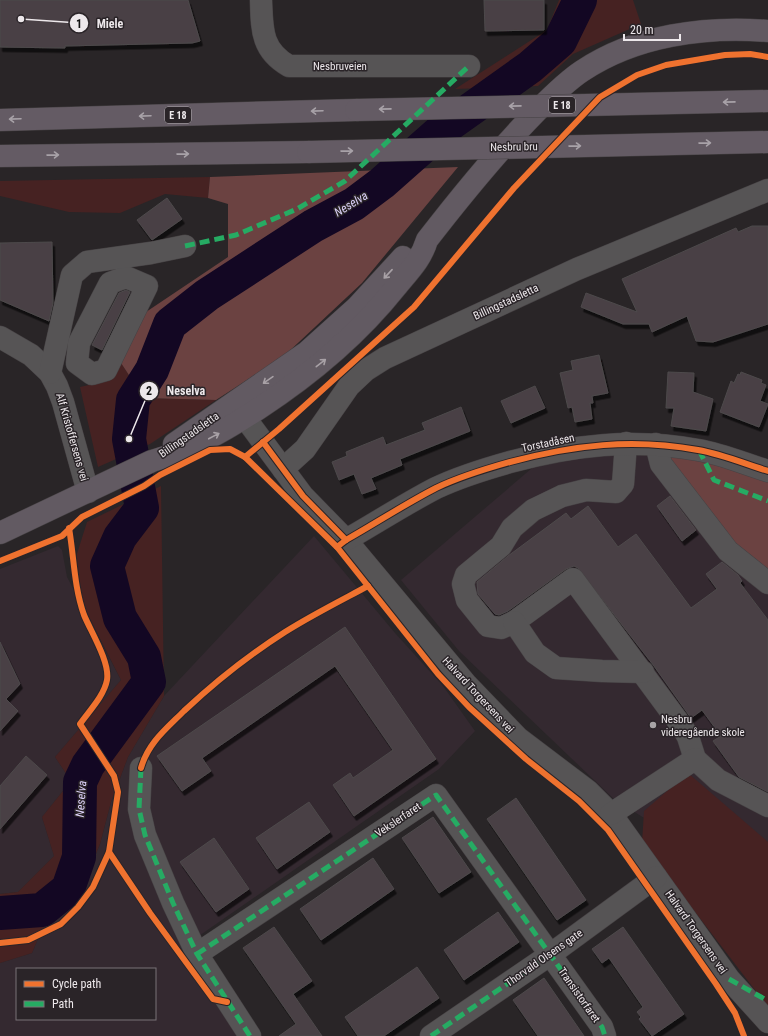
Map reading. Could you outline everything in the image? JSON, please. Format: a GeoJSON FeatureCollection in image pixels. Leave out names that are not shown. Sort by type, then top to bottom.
{"type":"FeatureCollection","features":[{"type":"Feature","properties":{"kind":"highway","name":"E 18"},"geometry":{"type":"LineString","coordinates":[[0,120],[768,101]]}},
{"type":"Feature","properties":{"kind":"highway","name":"Nesbru bru"},"geometry":{"type":"LineString","coordinates":[[0,156],[308,152],[768,142]]}},
{"type":"Feature","properties":{"kind":"main road","name":"Billingstadsletta"},"geometry":{"type":"LineString","coordinates":[[88,492],[152,461],[186,435],[239,411],[357,307],[414,246],[427,240],[515,134],[558,90],[583,70],[615,54],[659,38],[721,30],[768,31]]}},
{"type":"Feature","properties":{"kind":"main road"},"geometry":{"type":"LineString","coordinates":[[0,533],[88,492]]}},
{"type":"Feature","properties":{"kind":"street","name":"Nesbruveien"},"geometry":{"type":"LineString","coordinates":[[261,0],[262,30],[267,47],[277,59],[289,66],[469,66]]}},
{"type":"Feature","properties":{"kind":"street","name":"Billingstadsletta"},"geometry":{"type":"LineString","coordinates":[[283,468],[306,449],[349,386],[366,370],[385,358],[577,269],[768,190]]}},
{"type":"Feature","properties":{"kind":"street"},"geometry":{"type":"LineString","coordinates":[[50,373],[72,275],[87,262],[151,253],[185,246]]}},
{"type":"Feature","properties":{"kind":"street"},"geometry":{"type":"LineString","coordinates":[[147,286],[153,273],[151,253]]}},
{"type":"Feature","properties":{"kind":"street","name":"Alf Kristoffersens vei"},"geometry":{"type":"LineString","coordinates":[[0,337],[31,355],[50,373],[63,402],[88,492]]}},
{"type":"Feature","properties":{"kind":"street","name":"Halvard Torgersens vei"},"geometry":{"type":"LineString","coordinates":[[239,411],[303,496],[346,540],[424,636],[472,690],[518,738],[588,792],[611,814],[729,979],[768,1022]]}},
{"type":"Feature","properties":{"kind":"street"},"geometry":{"type":"LineString","coordinates":[[626,443],[623,484],[616,492],[586,490],[562,496],[533,510],[512,528],[501,546],[466,575],[464,584],[467,600],[488,626],[501,628],[514,622],[573,579],[683,728],[688,737],[695,759],[718,780],[768,806]]}},
{"type":"Feature","properties":{"kind":"street","name":"Torstadåsen"},"geometry":{"type":"LineString","coordinates":[[346,540],[436,488],[479,471],[552,451],[585,446],[626,443],[656,444],[699,450],[768,471]]}},
{"type":"Feature","properties":{"kind":"street"},"geometry":{"type":"LineString","coordinates":[[656,444],[661,464],[728,551],[768,583]]}},
{"type":"Feature","properties":{"kind":"street"},"geometry":{"type":"LineString","coordinates":[[514,622],[535,653],[556,668],[602,672],[643,672]]}},
{"type":"Feature","properties":{"kind":"street"},"geometry":{"type":"LineString","coordinates":[[611,814],[695,759]]}},
{"type":"Feature","properties":{"kind":"street"},"geometry":{"type":"LineString","coordinates":[[141,768],[139,809],[145,835],[173,903],[197,954],[250,1036]]}},
{"type":"Feature","properties":{"kind":"street","name":"Vekslerfaret"},"geometry":{"type":"LineString","coordinates":[[197,954],[436,795],[551,954]]}},
{"type":"Feature","properties":{"kind":"street","name":"Thorvald Olsens gate"},"geometry":{"type":"LineString","coordinates":[[431,1036],[551,954],[656,877]]}},
{"type":"Feature","properties":{"kind":"street","name":"Transistorfaret"},"geometry":{"type":"LineString","coordinates":[[551,954],[609,1033]]}},
{"type":"Feature","properties":{"kind":"shaded area"},"geometry":{"type":"Polygon","coordinates":[[[559,0],[633,0],[641,24],[573,54],[538,86],[455,89],[547,30],[559,0]]]}},
{"type":"Feature","properties":{"kind":"shaded area"},"geometry":{"type":"Polygon","coordinates":[[[458,167],[362,283],[283,357],[216,400],[144,398],[121,363],[146,312],[228,257],[228,204],[208,198],[210,177],[458,167]]]}},
{"type":"Feature","properties":{"kind":"shaded area"},"geometry":{"type":"Polygon","coordinates":[[[210,177],[208,198],[165,194],[120,213],[69,212],[0,196],[0,181],[210,177]]]}},
{"type":"Feature","properties":{"kind":"shaded area"},"geometry":{"type":"Polygon","coordinates":[[[121,363],[144,398],[216,400],[150,444],[98,467],[80,387],[107,381],[121,363]]]}},
{"type":"Feature","properties":{"kind":"shaded area","name":"Nesbru videregående skole"},"geometry":{"type":"Polygon","coordinates":[[[656,444],[768,589],[768,877],[701,853],[615,800],[459,651],[401,580],[552,451],[656,444]]]}},
{"type":"Feature","properties":{"kind":"shaded area"},"geometry":{"type":"Polygon","coordinates":[[[651,446],[768,479],[768,592],[651,446]]]}},
{"type":"Feature","properties":{"kind":"shaded area"},"geometry":{"type":"Polygon","coordinates":[[[161,486],[164,696],[128,757],[111,802],[100,844],[74,905],[42,929],[32,953],[0,963],[0,894],[18,892],[54,856],[42,817],[71,781],[55,757],[121,680],[83,605],[75,560],[87,522],[161,486]]]}},
{"type":"Feature","properties":{"kind":"shaded area"},"geometry":{"type":"Polygon","coordinates":[[[314,536],[395,633],[443,686],[475,731],[439,769],[196,938],[260,1036],[0,1036],[0,963],[32,953],[42,929],[74,904],[100,844],[111,802],[128,757],[164,696],[314,536]]]}},
{"type":"Feature","properties":{"kind":"shaded area"},"geometry":{"type":"Polygon","coordinates":[[[58,546],[62,550],[67,577],[121,680],[55,757],[71,781],[42,817],[54,856],[18,892],[0,894],[0,569],[58,546]]]}},
{"type":"Feature","properties":{"kind":"shaded area"},"geometry":{"type":"Polygon","coordinates":[[[688,773],[768,842],[768,1007],[642,843],[644,811],[688,773]]]}},
{"type":"Feature","properties":{"kind":"building"},"geometry":{"type":"Polygon","coordinates":[[[0,0],[188,0],[200,41],[192,43],[65,46],[65,48],[0,47],[0,0]]]}},
{"type":"Feature","properties":{"kind":"building"},"geometry":{"type":"Polygon","coordinates":[[[484,0],[544,0],[544,30],[485,31],[484,0]]]}},
{"type":"Feature","properties":{"kind":"building"},"geometry":{"type":"Polygon","coordinates":[[[167,198],[182,219],[152,240],[137,220],[167,198]]]}},
{"type":"Feature","properties":{"kind":"building"},"geometry":{"type":"Polygon","coordinates":[[[752,226],[768,226],[768,324],[713,342],[696,341],[687,316],[652,332],[649,324],[623,324],[581,307],[586,293],[637,312],[622,279],[736,228],[738,232],[752,226]]]}},
{"type":"Feature","properties":{"kind":"building"},"geometry":{"type":"Polygon","coordinates":[[[52,242],[53,303],[49,321],[0,300],[0,243],[52,242]]]}},
{"type":"Feature","properties":{"kind":"building"},"geometry":{"type":"Polygon","coordinates":[[[126,290],[130,292],[102,350],[92,345],[119,293],[126,290]]]}},
{"type":"Feature","properties":{"kind":"building"},"geometry":{"type":"Polygon","coordinates":[[[599,355],[608,393],[592,396],[593,403],[590,403],[592,419],[575,422],[572,407],[568,408],[560,373],[573,370],[571,361],[599,355]]]}},
{"type":"Feature","properties":{"kind":"building"},"geometry":{"type":"Polygon","coordinates":[[[668,372],[694,373],[693,392],[713,399],[706,431],[671,426],[674,408],[666,408],[668,372]]]}},
{"type":"Feature","properties":{"kind":"building"},"geometry":{"type":"Polygon","coordinates":[[[741,372],[762,380],[761,383],[766,385],[760,401],[768,404],[759,427],[720,412],[731,381],[734,383],[738,374],[740,375],[741,372]]]}},
{"type":"Feature","properties":{"kind":"building"},"geometry":{"type":"Polygon","coordinates":[[[535,386],[545,408],[511,423],[501,401],[535,386]]]}},
{"type":"Feature","properties":{"kind":"building"},"geometry":{"type":"Polygon","coordinates":[[[461,407],[470,431],[400,459],[402,465],[371,478],[376,489],[362,494],[354,474],[339,480],[332,462],[347,456],[346,452],[383,437],[386,445],[425,430],[422,423],[461,407]]]}},
{"type":"Feature","properties":{"kind":"building"},"geometry":{"type":"Polygon","coordinates":[[[670,496],[696,530],[682,541],[657,506],[670,496]]]}},
{"type":"Feature","properties":{"kind":"building"},"geometry":{"type":"Polygon","coordinates":[[[588,506],[618,547],[636,534],[691,608],[717,589],[706,574],[722,562],[738,575],[742,581],[740,583],[768,620],[768,792],[739,777],[713,741],[721,736],[702,710],[691,718],[654,666],[578,568],[574,566],[566,569],[508,611],[499,615],[495,614],[478,594],[477,582],[508,556],[566,513],[571,519],[588,506]]]}},
{"type":"Feature","properties":{"kind":"building"},"geometry":{"type":"Polygon","coordinates":[[[345,627],[436,759],[354,816],[333,785],[350,773],[353,778],[393,750],[335,666],[202,758],[211,771],[182,791],[157,756],[345,627]]]}},
{"type":"Feature","properties":{"kind":"building"},"geometry":{"type":"Polygon","coordinates":[[[0,642],[20,684],[6,699],[18,711],[0,731],[0,642]]]}},
{"type":"Feature","properties":{"kind":"building"},"geometry":{"type":"Polygon","coordinates":[[[26,756],[47,775],[0,829],[0,786],[26,756]]]}},
{"type":"Feature","properties":{"kind":"building"},"geometry":{"type":"Polygon","coordinates":[[[516,798],[586,900],[557,920],[487,819],[516,798]]]}},
{"type":"Feature","properties":{"kind":"building"},"geometry":{"type":"Polygon","coordinates":[[[309,802],[330,832],[277,869],[256,838],[309,802]]]}},
{"type":"Feature","properties":{"kind":"building"},"geometry":{"type":"Polygon","coordinates":[[[433,817],[471,872],[439,893],[402,838],[433,817]]]}},
{"type":"Feature","properties":{"kind":"building"},"geometry":{"type":"Polygon","coordinates":[[[214,838],[249,889],[216,912],[180,862],[214,838]]]}},
{"type":"Feature","properties":{"kind":"building"},"geometry":{"type":"Polygon","coordinates":[[[373,858],[394,889],[321,940],[300,909],[373,858]]]}},
{"type":"Feature","properties":{"kind":"building"},"geometry":{"type":"Polygon","coordinates":[[[498,912],[519,942],[464,980],[444,950],[498,912]]]}},
{"type":"Feature","properties":{"kind":"building"},"geometry":{"type":"Polygon","coordinates":[[[274,927],[312,981],[293,994],[322,1036],[279,1036],[296,1024],[243,948],[274,927]]]}},
{"type":"Feature","properties":{"kind":"building"},"geometry":{"type":"Polygon","coordinates":[[[623,927],[684,1014],[652,1036],[639,1019],[641,1017],[637,1012],[643,1007],[609,958],[602,963],[592,949],[623,927]]]}},
{"type":"Feature","properties":{"kind":"building"},"geometry":{"type":"Polygon","coordinates":[[[417,967],[439,998],[384,1036],[358,1036],[345,1017],[417,967]]]}},
{"type":"Feature","properties":{"kind":"building"},"geometry":{"type":"Polygon","coordinates":[[[544,978],[584,1036],[538,1036],[513,1000],[544,978]]]}},
{"type":"Feature","properties":{"kind":"waterway","name":"Neselva"},"geometry":{"type":"LineString","coordinates":[[0,913],[42,910],[68,889],[79,857],[80,782],[88,765],[149,682],[144,657],[120,618],[107,566],[120,537],[142,508],[129,439],[133,400],[152,370],[170,324],[207,295],[313,226],[354,204],[382,183],[443,129],[530,67],[560,41],[580,0]]}},
{"type":"Feature","properties":{"kind":"marked path"},"geometry":{"type":"LineString","coordinates":[[185,246],[236,235],[297,209],[345,181],[469,66]]}},
{"type":"Feature","properties":{"kind":"marked path"},"geometry":{"type":"LineString","coordinates":[[699,450],[714,480],[768,501]]}},
{"type":"Feature","properties":{"kind":"marked path"},"geometry":{"type":"LineString","coordinates":[[141,768],[139,809],[145,835],[173,903],[197,954],[250,1036]]}},
{"type":"Feature","properties":{"kind":"marked path"},"geometry":{"type":"LineString","coordinates":[[197,954],[436,795],[602,1027],[605,1036]]}},
{"type":"Feature","properties":{"kind":"marked path"},"geometry":{"type":"LineString","coordinates":[[431,1036],[551,954]]}},
{"type":"Feature","properties":{"kind":"marked path"},"geometry":{"type":"LineString","coordinates":[[729,979],[768,1001]]}},
{"type":"Feature","properties":{"kind":"cycle path"},"geometry":{"type":"LineString","coordinates":[[245,457],[279,429],[414,307],[514,188],[600,97],[637,75],[666,65],[725,55],[750,54],[768,57]]}},
{"type":"Feature","properties":{"kind":"cycle path"},"geometry":{"type":"LineString","coordinates":[[263,442],[303,496],[346,540]]}},
{"type":"Feature","properties":{"kind":"cycle path"},"geometry":{"type":"LineString","coordinates":[[337,547],[346,540],[424,494],[445,484],[501,465],[557,451],[603,445],[626,444],[674,446],[716,454],[768,471]]}},
{"type":"Feature","properties":{"kind":"cycle path"},"geometry":{"type":"LineString","coordinates":[[0,561],[62,536],[82,517],[144,486],[160,475],[210,450],[230,449],[245,457],[337,547],[438,674],[469,707],[526,759],[579,801],[608,830],[716,984],[735,1013],[744,1036]]}},
{"type":"Feature","properties":{"kind":"cycle path"},"geometry":{"type":"LineString","coordinates":[[0,943],[28,940],[61,924],[78,907],[93,887],[109,852],[118,792],[114,776],[80,724],[103,692],[107,680],[107,673],[103,656],[84,615],[81,604],[76,583],[69,528]]}},
{"type":"Feature","properties":{"kind":"cycle path"},"geometry":{"type":"LineString","coordinates":[[141,768],[148,751],[164,730],[220,679],[258,650],[285,632],[368,586]]}},
{"type":"Feature","properties":{"kind":"cycle path"},"geometry":{"type":"LineString","coordinates":[[109,852],[150,913],[213,999],[227,1002]]}},
{"type":"Feature","properties":{"kind":"place","name":"Miele"},"geometry":{"type":"Point","coordinates":[21,19]}},
{"type":"Feature","properties":{"kind":"place","name":"Neselva"},"geometry":{"type":"Point","coordinates":[129,439]}},
{"type":"Feature","properties":{"kind":"place","name":"Nesbru videregående skole"},"geometry":{"type":"Point","coordinates":[653,725]}}]}
